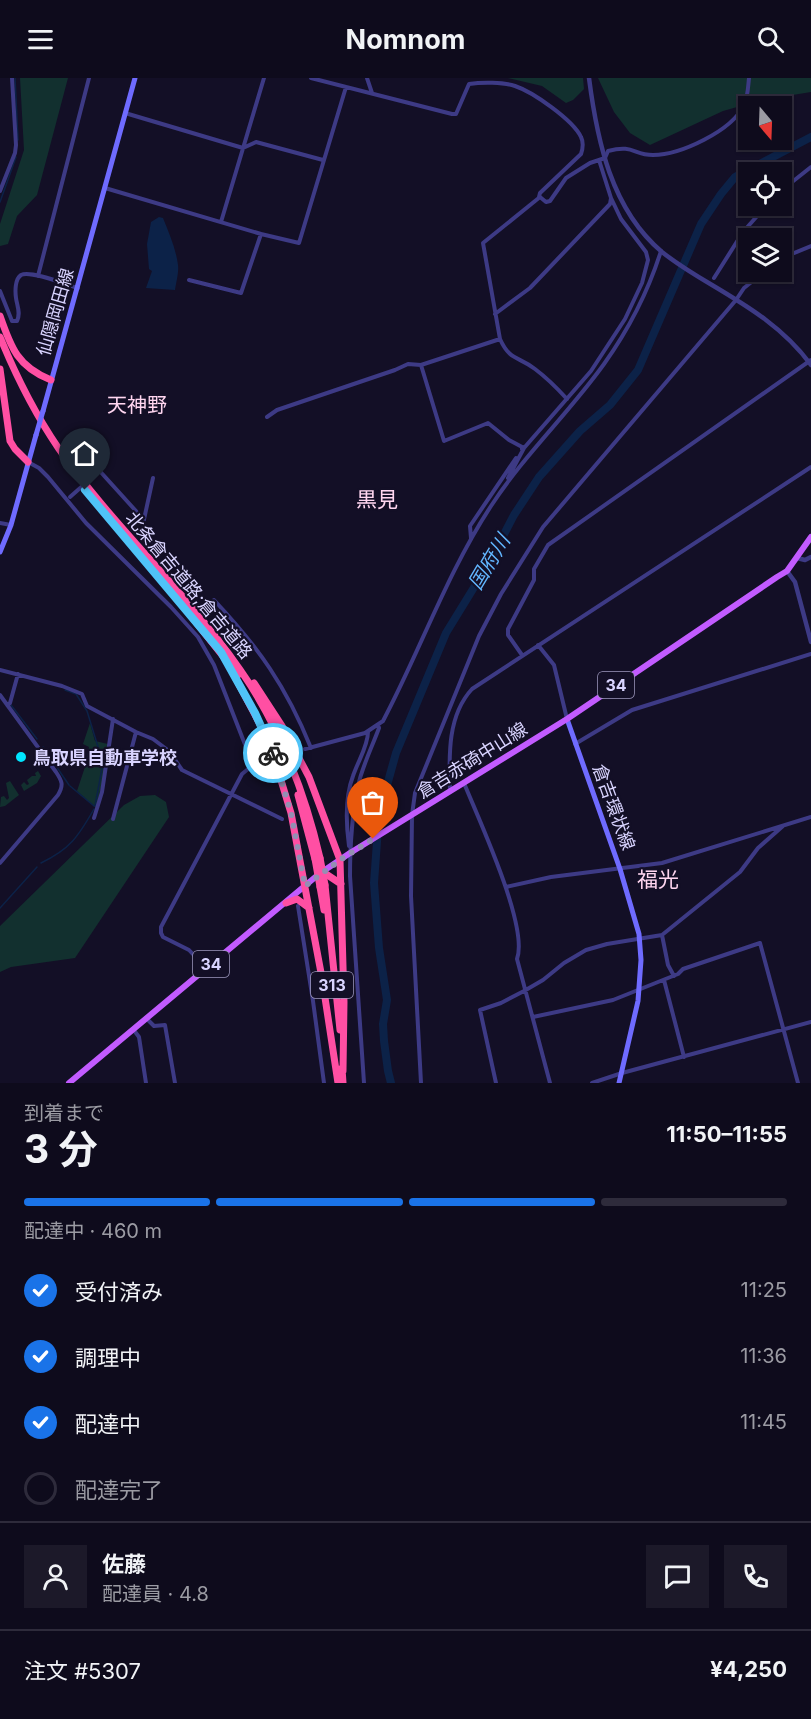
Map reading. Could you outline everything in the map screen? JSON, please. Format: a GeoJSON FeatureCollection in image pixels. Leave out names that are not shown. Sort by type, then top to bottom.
{"type":"FeatureCollection","features":[{"type":"Feature","properties":{"kind":"highway"},"geometry":{"type":"LineString","coordinates":[[0,316],[19,358],[31,371],[51,380]]}},
{"type":"Feature","properties":{"kind":"highway","name":"北条倉吉道路;倉吉道路"},"geometry":{"type":"LineString","coordinates":[[0,337],[24,391],[59,450],[223,651],[261,702],[285,748],[305,800],[332,940],[343,1071],[340,1083]]}},
{"type":"Feature","properties":{"kind":"highway","name":"北条倉吉道路;倉吉道路"},"geometry":{"type":"LineString","coordinates":[[0,347],[20,393],[56,452],[85,490],[223,651]]}},
{"type":"Feature","properties":{"kind":"highway"},"geometry":{"type":"LineString","coordinates":[[0,369],[10,441],[28,462]]}},
{"type":"Feature","properties":{"kind":"highway"},"geometry":{"type":"LineString","coordinates":[[223,651],[248,674],[282,726],[309,777],[340,860],[344,1002],[343,1071]]}},
{"type":"Feature","properties":{"kind":"highway"},"geometry":{"type":"LineString","coordinates":[[223,651],[273,754],[291,813],[340,1083]]}},
{"type":"Feature","properties":{"kind":"highway"},"geometry":{"type":"LineString","coordinates":[[319,874],[326,874],[341,884]]}},
{"type":"Feature","properties":{"kind":"highway","name":"北条倉吉道路;倉吉道路"},"geometry":{"type":"LineString","coordinates":[[322,886],[340,1083]]}},
{"type":"Feature","properties":{"kind":"highway"},"geometry":{"type":"LineString","coordinates":[[286,903],[297,899],[309,908]]}},
{"type":"Feature","properties":{"kind":"main road","name":"仙隠岡田線"},"geometry":{"type":"LineString","coordinates":[[0,552],[11,525],[135,78]]}},
{"type":"Feature","properties":{"kind":"main road","name":"倉吉赤碕中山線"},"geometry":{"type":"LineString","coordinates":[[69,1083],[319,874],[567,719],[787,571],[811,537]]}},
{"type":"Feature","properties":{"kind":"main road","name":"倉吉環状線"},"geometry":{"type":"LineString","coordinates":[[567,719],[620,869],[637,925],[641,960],[640,988],[619,1083]]}},
{"type":"Feature","properties":{"kind":"street"},"geometry":{"type":"LineString","coordinates":[[0,191],[16,145],[12,78]]}},
{"type":"Feature","properties":{"kind":"street"},"geometry":{"type":"LineString","coordinates":[[38,276],[90,78]]}},
{"type":"Feature","properties":{"kind":"street"},"geometry":{"type":"LineString","coordinates":[[221,222],[264,78]]}},
{"type":"Feature","properties":{"kind":"street"},"geometry":{"type":"LineString","coordinates":[[311,78],[456,114],[469,84],[513,85],[558,112],[576,129],[582,137],[581,154],[540,193],[539,198],[483,243],[500,339],[507,353],[534,368],[567,399]]}},
{"type":"Feature","properties":{"kind":"street"},"geometry":{"type":"LineString","coordinates":[[367,78],[372,93]]}},
{"type":"Feature","properties":{"kind":"street"},"geometry":{"type":"LineString","coordinates":[[522,655],[508,635],[508,629],[534,580],[534,569],[548,545],[810,362],[767,319],[661,251],[624,206],[598,138],[589,78]]}},
{"type":"Feature","properties":{"kind":"street"},"geometry":{"type":"LineString","coordinates":[[605,158],[608,151],[621,147],[628,147],[651,155],[664,154],[706,138],[720,130],[744,106],[749,78]]}},
{"type":"Feature","properties":{"kind":"street"},"geometry":{"type":"LineString","coordinates":[[105,188],[299,243],[346,87]]}},
{"type":"Feature","properties":{"kind":"street"},"geometry":{"type":"LineString","coordinates":[[125,113],[243,148],[256,142],[323,160]]}},
{"type":"Feature","properties":{"kind":"street"},"geometry":{"type":"LineString","coordinates":[[539,198],[546,202],[550,201],[566,178],[605,158]]}},
{"type":"Feature","properties":{"kind":"street"},"geometry":{"type":"LineString","coordinates":[[471,539],[470,526],[509,466],[591,371],[625,319],[642,283],[648,260],[646,252],[621,219],[598,160]]}},
{"type":"Feature","properties":{"kind":"street"},"geometry":{"type":"LineString","coordinates":[[792,182],[811,167]]}},
{"type":"Feature","properties":{"kind":"street"},"geometry":{"type":"LineString","coordinates":[[495,314],[530,288],[610,204],[611,198]]}},
{"type":"Feature","properties":{"kind":"street"},"geometry":{"type":"LineString","coordinates":[[714,278],[743,232],[757,216]]}},
{"type":"Feature","properties":{"kind":"street"},"geometry":{"type":"LineString","coordinates":[[189,280],[241,293],[261,234]]}},
{"type":"Feature","properties":{"kind":"street"},"geometry":{"type":"LineString","coordinates":[[792,254],[811,246]]}},
{"type":"Feature","properties":{"kind":"street"},"geometry":{"type":"LineString","coordinates":[[305,749],[368,731],[383,722],[471,539],[508,482],[604,364],[630,324],[661,251]]}},
{"type":"Feature","properties":{"kind":"street"},"geometry":{"type":"LineString","coordinates":[[0,291],[12,321],[17,321],[19,317],[15,296],[17,280],[24,274],[78,288]]}},
{"type":"Feature","properties":{"kind":"street"},"geometry":{"type":"LineString","coordinates":[[421,1083],[411,896],[410,817],[415,793],[479,636],[501,594],[543,527],[734,299],[752,282]]}},
{"type":"Feature","properties":{"kind":"street"},"geometry":{"type":"LineString","coordinates":[[267,417],[277,410],[408,364],[421,365],[500,339]]}},
{"type":"Feature","properties":{"kind":"street"},"geometry":{"type":"LineString","coordinates":[[421,365],[444,441],[488,423],[502,436],[524,448]]}},
{"type":"Feature","properties":{"kind":"street"},"geometry":{"type":"LineString","coordinates":[[78,447],[97,473],[136,511],[152,542]]}},
{"type":"Feature","properties":{"kind":"street"},"geometry":{"type":"LineString","coordinates":[[508,482],[512,469],[524,448]]}},
{"type":"Feature","properties":{"kind":"street"},"geometry":{"type":"LineString","coordinates":[[28,462],[48,477],[86,523],[198,637],[218,672],[253,765]]}},
{"type":"Feature","properties":{"kind":"street"},"geometry":{"type":"LineString","coordinates":[[450,792],[451,737],[462,704],[472,689],[811,468]]}},
{"type":"Feature","properties":{"kind":"street"},"geometry":{"type":"LineString","coordinates":[[66,501],[97,473]]}},
{"type":"Feature","properties":{"kind":"street"},"geometry":{"type":"LineString","coordinates":[[143,525],[153,478]]}},
{"type":"Feature","properties":{"kind":"street"},"geometry":{"type":"LineString","coordinates":[[0,523],[11,525]]}},
{"type":"Feature","properties":{"kind":"street"},"geometry":{"type":"LineString","coordinates":[[797,558],[805,560],[811,557]]}},
{"type":"Feature","properties":{"kind":"street"},"geometry":{"type":"LineString","coordinates":[[787,571],[795,582],[811,642]]}},
{"type":"Feature","properties":{"kind":"street"},"geometry":{"type":"LineString","coordinates":[[214,600],[243,631],[277,678],[290,700],[311,748]]}},
{"type":"Feature","properties":{"kind":"street"},"geometry":{"type":"LineString","coordinates":[[538,645],[554,665],[567,719]]}},
{"type":"Feature","properties":{"kind":"street"},"geometry":{"type":"LineString","coordinates":[[575,744],[632,710],[811,654]]}},
{"type":"Feature","properties":{"kind":"street"},"geometry":{"type":"LineString","coordinates":[[0,670],[62,686],[82,694],[87,706],[153,739],[169,751],[182,770],[282,819]]}},
{"type":"Feature","properties":{"kind":"street"},"geometry":{"type":"LineString","coordinates":[[7,705],[10,703],[18,674]]}},
{"type":"Feature","properties":{"kind":"street"},"geometry":{"type":"LineString","coordinates":[[0,695],[63,783],[63,787],[0,863]]}},
{"type":"Feature","properties":{"kind":"street"},"geometry":{"type":"LineString","coordinates":[[94,818],[102,792],[113,719]]}},
{"type":"Feature","properties":{"kind":"street"},"geometry":{"type":"LineString","coordinates":[[364,1083],[350,876],[353,851],[353,812],[358,784],[379,728],[378,725]]}},
{"type":"Feature","properties":{"kind":"street"},"geometry":{"type":"LineString","coordinates":[[353,851],[347,832],[351,779],[368,740],[368,731]]}},
{"type":"Feature","properties":{"kind":"street"},"geometry":{"type":"LineString","coordinates":[[113,819],[135,732]]}},
{"type":"Feature","properties":{"kind":"street"},"geometry":{"type":"LineString","coordinates":[[206,968],[189,950],[163,937],[161,927],[242,774],[253,765],[265,761]]}},
{"type":"Feature","properties":{"kind":"street"},"geometry":{"type":"LineString","coordinates":[[464,783],[513,910],[520,951],[517,959],[550,1083]]}},
{"type":"Feature","properties":{"kind":"street"},"geometry":{"type":"LineString","coordinates":[[506,887],[551,877],[662,863],[811,817]]}},
{"type":"Feature","properties":{"kind":"street"},"geometry":{"type":"LineString","coordinates":[[496,1083],[480,1010],[501,1003],[524,991],[586,950],[607,944],[662,935],[740,872],[758,848],[783,826]]}},
{"type":"Feature","properties":{"kind":"street"},"geometry":{"type":"LineString","coordinates":[[298,906],[324,1083]]}},
{"type":"Feature","properties":{"kind":"street"},"geometry":{"type":"LineString","coordinates":[[662,935],[668,965],[674,976]]}},
{"type":"Feature","properties":{"kind":"street"},"geometry":{"type":"LineString","coordinates":[[533,1017],[589,1003],[613,1000],[674,976],[683,969],[760,943],[798,1083]]}},
{"type":"Feature","properties":{"kind":"street"},"geometry":{"type":"LineString","coordinates":[[664,980],[684,1057]]}},
{"type":"Feature","properties":{"kind":"street"},"geometry":{"type":"LineString","coordinates":[[146,1018],[154,1026],[165,1025],[175,1083]]}},
{"type":"Feature","properties":{"kind":"street"},"geometry":{"type":"LineString","coordinates":[[592,1083],[811,1022]]}},
{"type":"Feature","properties":{"kind":"street"},"geometry":{"type":"LineString","coordinates":[[133,1029],[139,1037],[146,1083]]}},
{"type":"Feature","properties":{"kind":"green space"},"geometry":{"type":"Polygon","coordinates":[[[20,78],[68,78],[37,195],[17,216],[8,244],[0,246],[0,224],[24,150],[20,78]]]}},
{"type":"Feature","properties":{"kind":"green space"},"geometry":{"type":"Polygon","coordinates":[[[508,78],[583,78],[584,89],[573,100],[566,103],[542,86],[508,78]]]}},
{"type":"Feature","properties":{"kind":"green space"},"geometry":{"type":"Polygon","coordinates":[[[598,78],[811,78],[811,92],[786,96],[738,96],[738,107],[723,111],[650,145],[630,133],[614,112],[598,78]]]}},
{"type":"Feature","properties":{"kind":"green space"},"geometry":{"type":"Polygon","coordinates":[[[90,723],[95,741],[108,744],[96,808],[77,791],[89,747],[83,744],[90,723]]]}},
{"type":"Feature","properties":{"kind":"green space"},"geometry":{"type":"Polygon","coordinates":[[[38,771],[41,776],[37,783],[24,791],[21,785],[24,782],[29,784],[27,780],[36,776],[35,773],[38,771]]]}},
{"type":"Feature","properties":{"kind":"green space"},"geometry":{"type":"Polygon","coordinates":[[[10,781],[19,795],[5,806],[0,807],[1,797],[4,796],[7,800],[9,798],[6,783],[10,781]]]}},
{"type":"Feature","properties":{"kind":"green space"},"geometry":{"type":"Polygon","coordinates":[[[155,795],[166,802],[169,817],[75,958],[11,967],[0,972],[0,926],[124,805],[140,796],[155,795]]]}},
{"type":"Feature","properties":{"kind":"water"},"geometry":{"type":"Polygon","coordinates":[[[159,217],[163,218],[177,259],[175,290],[146,288],[152,271],[149,269],[147,244],[151,222],[159,217]]]}},
{"type":"Feature","properties":{"kind":"waterway"},"geometry":{"type":"LineString","coordinates":[[15,78],[18,140]]}},
{"type":"Feature","properties":{"kind":"waterway","name":"国府川"},"geometry":{"type":"LineString","coordinates":[[391,1083],[384,1041],[383,1024],[387,1000],[379,948],[374,883],[379,814],[396,753],[446,633],[489,563],[514,515],[539,477],[580,431],[610,405],[638,370],[701,224],[721,194],[735,177],[811,137]]}},
{"type":"Feature","properties":{"kind":"waterway"},"geometry":{"type":"LineString","coordinates":[[0,202],[16,157]]}},
{"type":"Feature","properties":{"kind":"waterway"},"geometry":{"type":"LineString","coordinates":[[65,690],[76,694],[87,711],[103,763],[95,806]]}},
{"type":"Feature","properties":{"kind":"waterway"},"geometry":{"type":"LineString","coordinates":[[11,705],[37,739]]}},
{"type":"Feature","properties":{"kind":"waterway"},"geometry":{"type":"LineString","coordinates":[[43,747],[69,785]]}},
{"type":"Feature","properties":{"kind":"waterway"},"geometry":{"type":"LineString","coordinates":[[70,786],[94,806]]}},
{"type":"Feature","properties":{"kind":"waterway"},"geometry":{"type":"LineString","coordinates":[[41,863],[59,853],[72,841],[94,809]]}},
{"type":"Feature","properties":{"kind":"waterway"},"geometry":{"type":"LineString","coordinates":[[0,908],[37,867]]}},
{"type":"Feature","properties":{"kind":"tunnel"},"geometry":{"type":"LineString","coordinates":[[265,761],[305,749]]}},
{"type":"Feature","properties":{"kind":"way so far"},"geometry":{"type":"LineString","coordinates":[[273,753],[291,813],[305,886],[319,874],[373,839]]}},
{"type":"Feature","properties":{"kind":"place","name":"鳥取県自動車学校"},"geometry":{"type":"Point","coordinates":[21,757]}},
{"type":"Feature","properties":{"kind":"district","name":"天神野"},"geometry":{"type":"Point","coordinates":[137,405]}},
{"type":"Feature","properties":{"kind":"district","name":"黒見"},"geometry":{"type":"Point","coordinates":[377,499]}},
{"type":"Feature","properties":{"kind":"district","name":"福光"},"geometry":{"type":"Point","coordinates":[658,879]}},
{"type":"Feature","properties":{"kind":"route"},"geometry":{"type":"LineString","coordinates":[[85,490],[221,652],[255,713],[273,753]]}}]}
